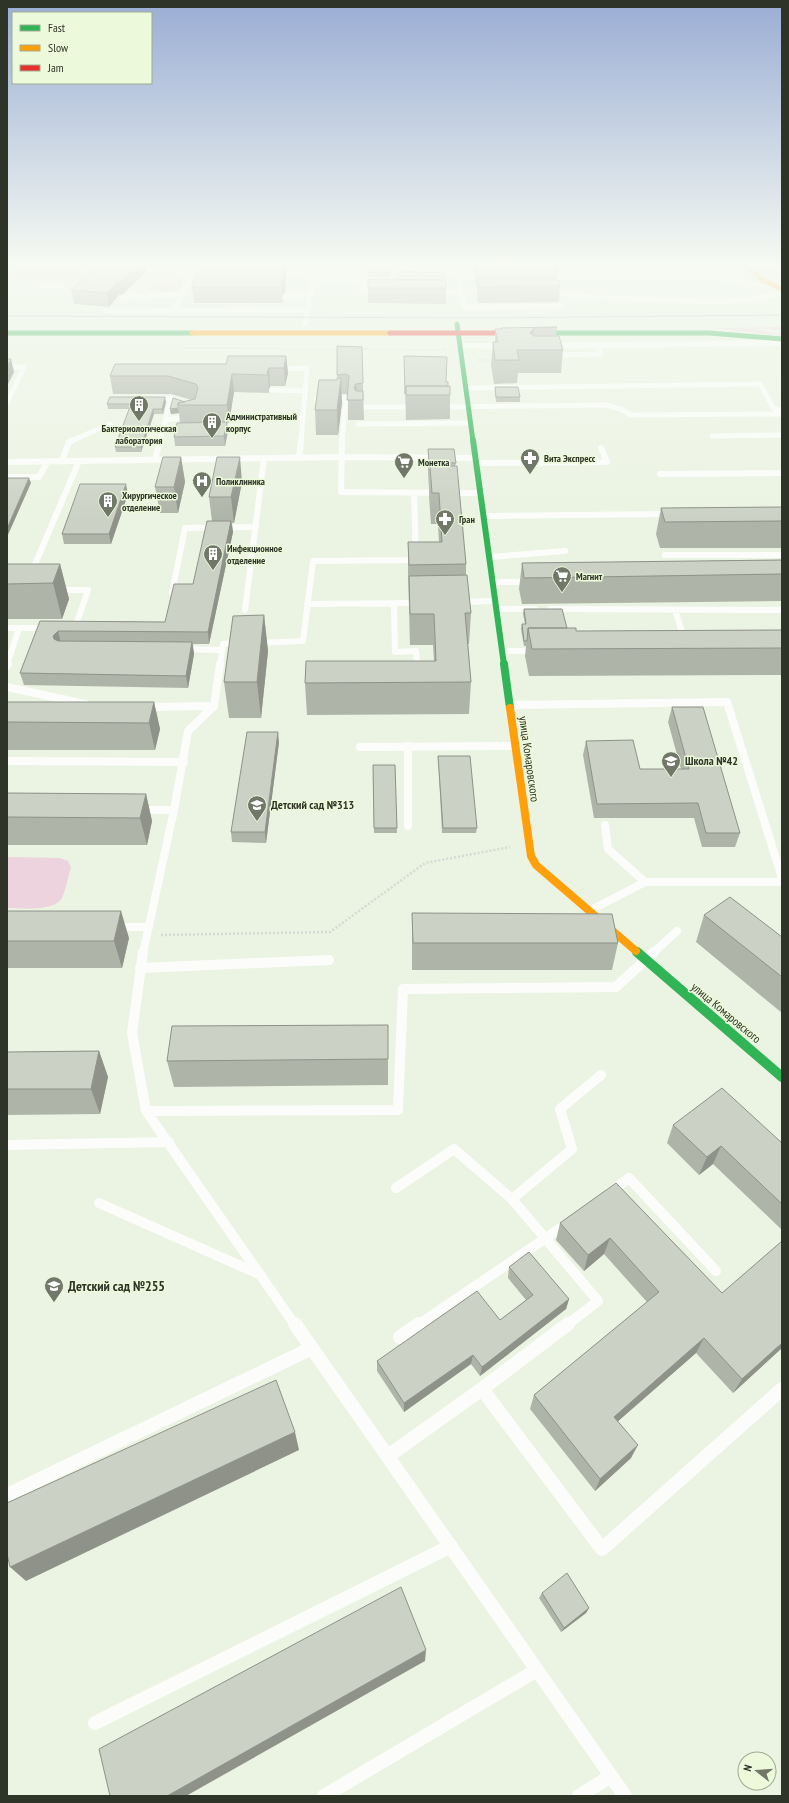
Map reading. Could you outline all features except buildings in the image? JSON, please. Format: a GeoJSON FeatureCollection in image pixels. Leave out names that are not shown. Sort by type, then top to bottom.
{"type":"FeatureCollection","features":[{"type":"Feature","properties":{"kind":"main road","name":"улица Комаровского"},"geometry":{"type":"LineString","coordinates":[[462,351],[531,856],[536,865],[782,1077]]}},
{"type":"Feature","properties":{"kind":"lane"},"geometry":{"type":"LineString","coordinates":[[547,355],[600,354],[599,351]]}},
{"type":"Feature","properties":{"kind":"lane"},"geometry":{"type":"LineString","coordinates":[[7,367],[24,367],[7,404]]}},
{"type":"Feature","properties":{"kind":"lane"},"geometry":{"type":"LineString","coordinates":[[268,369],[307,368],[299,458]]}},
{"type":"Feature","properties":{"kind":"lane"},"geometry":{"type":"LineString","coordinates":[[466,388],[760,384],[774,409],[782,411]]}},
{"type":"Feature","properties":{"kind":"lane"},"geometry":{"type":"LineString","coordinates":[[272,390],[305,391]]}},
{"type":"Feature","properties":{"kind":"lane"},"geometry":{"type":"LineString","coordinates":[[148,398],[174,399],[166,420],[155,460]]}},
{"type":"Feature","properties":{"kind":"lane"},"geometry":{"type":"LineString","coordinates":[[316,398],[346,398],[340,457],[341,492],[481,493]]}},
{"type":"Feature","properties":{"kind":"lane"},"geometry":{"type":"LineString","coordinates":[[435,406],[606,405],[621,409],[631,415],[782,414]]}},
{"type":"Feature","properties":{"kind":"lane"},"geometry":{"type":"LineString","coordinates":[[358,406],[427,406]]}},
{"type":"Feature","properties":{"kind":"lane"},"geometry":{"type":"LineString","coordinates":[[166,420],[194,415],[195,410]]}},
{"type":"Feature","properties":{"kind":"lane"},"geometry":{"type":"LineString","coordinates":[[274,418],[303,418]]}},
{"type":"Feature","properties":{"kind":"lane"},"geometry":{"type":"LineString","coordinates":[[358,424],[471,423]]}},
{"type":"Feature","properties":{"kind":"lane"},"geometry":{"type":"LineString","coordinates":[[62,461],[69,442],[110,424]]}},
{"type":"Feature","properties":{"kind":"lane"},"geometry":{"type":"LineString","coordinates":[[164,428],[193,427]]}},
{"type":"Feature","properties":{"kind":"lane"},"geometry":{"type":"LineString","coordinates":[[207,427],[236,427]]}},
{"type":"Feature","properties":{"kind":"lane"},"geometry":{"type":"LineString","coordinates":[[712,436],[782,434]]}},
{"type":"Feature","properties":{"kind":"lane"},"geometry":{"type":"LineString","coordinates":[[7,462],[340,457],[606,462],[601,448]]}},
{"type":"Feature","properties":{"kind":"lane"},"geometry":{"type":"LineString","coordinates":[[245,610],[264,458]]}},
{"type":"Feature","properties":{"kind":"lane"},"geometry":{"type":"LineString","coordinates":[[7,477],[39,477],[48,461]]}},
{"type":"Feature","properties":{"kind":"lane"},"geometry":{"type":"LineString","coordinates":[[41,569],[30,569],[80,461]]}},
{"type":"Feature","properties":{"kind":"lane"},"geometry":{"type":"LineString","coordinates":[[660,474],[782,473]]}},
{"type":"Feature","properties":{"kind":"lane"},"geometry":{"type":"LineString","coordinates":[[414,493],[416,560],[313,561],[303,641],[223,644],[214,706],[188,731],[184,762],[140,968],[132,1033],[146,1111],[625,1796]]}},
{"type":"Feature","properties":{"kind":"lane"},"geometry":{"type":"LineString","coordinates":[[485,516],[672,514]]}},
{"type":"Feature","properties":{"kind":"lane"},"geometry":{"type":"LineString","coordinates":[[172,593],[185,528],[256,527]]}},
{"type":"Feature","properties":{"kind":"lane"},"geometry":{"type":"LineString","coordinates":[[490,557],[565,551]]}},
{"type":"Feature","properties":{"kind":"lane"},"geometry":{"type":"LineString","coordinates":[[665,555],[782,555]]}},
{"type":"Feature","properties":{"kind":"lane"},"geometry":{"type":"LineString","coordinates":[[493,582],[538,582]]}},
{"type":"Feature","properties":{"kind":"lane"},"geometry":{"type":"LineString","coordinates":[[7,628],[75,628],[88,590],[44,590]]}},
{"type":"Feature","properties":{"kind":"lane"},"geometry":{"type":"LineString","coordinates":[[448,602],[496,605],[675,610],[782,610]]}},
{"type":"Feature","properties":{"kind":"lane"},"geometry":{"type":"LineString","coordinates":[[307,604],[425,603]]}},
{"type":"Feature","properties":{"kind":"lane"},"geometry":{"type":"LineString","coordinates":[[394,604],[395,652],[416,651],[417,678]]}},
{"type":"Feature","properties":{"kind":"lane"},"geometry":{"type":"LineString","coordinates":[[675,610],[688,650]]}},
{"type":"Feature","properties":{"kind":"lane"},"geometry":{"type":"LineString","coordinates":[[7,666],[19,628]]}},
{"type":"Feature","properties":{"kind":"lane"},"geometry":{"type":"LineString","coordinates":[[176,649],[222,650]]}},
{"type":"Feature","properties":{"kind":"lane"},"geometry":{"type":"LineString","coordinates":[[502,651],[547,651]]}},
{"type":"Feature","properties":{"kind":"lane"},"geometry":{"type":"LineString","coordinates":[[7,687],[96,707]]}},
{"type":"Feature","properties":{"kind":"lane"},"geometry":{"type":"LineString","coordinates":[[510,705],[727,702],[782,878]]}},
{"type":"Feature","properties":{"kind":"lane"},"geometry":{"type":"LineString","coordinates":[[136,706],[214,706]]}},
{"type":"Feature","properties":{"kind":"lane"},"geometry":{"type":"LineString","coordinates":[[408,746],[408,826]]}},
{"type":"Feature","properties":{"kind":"lane"},"geometry":{"type":"LineString","coordinates":[[360,747],[515,746]]}},
{"type":"Feature","properties":{"kind":"lane"},"geometry":{"type":"LineString","coordinates":[[7,761],[184,762]]}},
{"type":"Feature","properties":{"kind":"lane"},"geometry":{"type":"LineString","coordinates":[[126,810],[174,810]]}},
{"type":"Feature","properties":{"kind":"lane"},"geometry":{"type":"LineString","coordinates":[[605,825],[608,849],[645,882]]}},
{"type":"Feature","properties":{"kind":"lane"},"geometry":{"type":"LineString","coordinates":[[589,911],[645,882],[782,882]]}},
{"type":"Feature","properties":{"kind":"lane"},"geometry":{"type":"LineString","coordinates":[[102,927],[149,927]]}},
{"type":"Feature","properties":{"kind":"lane"},"geometry":{"type":"LineString","coordinates":[[146,1111],[398,1110],[403,989],[616,987],[677,931]]}},
{"type":"Feature","properties":{"kind":"lane"},"geometry":{"type":"LineString","coordinates":[[140,968],[329,960]]}},
{"type":"Feature","properties":{"kind":"lane"},"geometry":{"type":"LineString","coordinates":[[512,1199],[572,1149],[560,1108],[601,1075]]}},
{"type":"Feature","properties":{"kind":"lane"},"geometry":{"type":"LineString","coordinates":[[7,1145],[169,1142]]}},
{"type":"Feature","properties":{"kind":"lane"},"geometry":{"type":"LineString","coordinates":[[388,1456],[482,1389],[598,1301],[512,1199],[454,1149],[396,1188]]}},
{"type":"Feature","properties":{"kind":"lane"},"geometry":{"type":"LineString","coordinates":[[603,1197],[629,1178],[716,1271]]}},
{"type":"Feature","properties":{"kind":"lane"},"geometry":{"type":"LineString","coordinates":[[99,1203],[262,1276]]}},
{"type":"Feature","properties":{"kind":"lane"},"geometry":{"type":"LineString","coordinates":[[400,1337],[578,1216]]}},
{"type":"Feature","properties":{"kind":"lane"},"geometry":{"type":"LineString","coordinates":[[7,1495],[312,1348]]}},
{"type":"Feature","properties":{"kind":"lane"},"geometry":{"type":"LineString","coordinates":[[482,1389],[602,1548],[782,1389]]}},
{"type":"Feature","properties":{"kind":"lane"},"geometry":{"type":"LineString","coordinates":[[95,1723],[451,1546]]}},
{"type":"Feature","properties":{"kind":"lane"},"geometry":{"type":"LineString","coordinates":[[324,1796],[537,1670]]}},
{"type":"Feature","properties":{"kind":"lane"},"geometry":{"type":"LineString","coordinates":[[579,1796],[611,1776]]}},
{"type":"Feature","properties":{"kind":"path"},"geometry":{"type":"LineString","coordinates":[[472,360],[495,360]]}},
{"type":"Feature","properties":{"kind":"shaded area"},"geometry":{"type":"Polygon","coordinates":[[[7,857],[60,858],[68,861],[71,867],[62,898],[58,902],[45,907],[28,909],[7,908],[7,857]]]}},
{"type":"Feature","properties":{"kind":"traffic: fast"},"geometry":{"type":"LineString","coordinates":[[461,351],[510,708]]}},
{"type":"Feature","properties":{"kind":"traffic: fast"},"geometry":{"type":"LineString","coordinates":[[636,951],[782,1077]]}},
{"type":"Feature","properties":{"kind":"traffic: slow"},"geometry":{"type":"LineString","coordinates":[[510,708],[531,856],[536,865],[636,951]]}},
{"type":"Feature","properties":{"kind":"place","name":"Бактериологическая лаборатория"},"geometry":{"type":"Point","coordinates":[139,422]}},
{"type":"Feature","properties":{"kind":"place","name":"Административный корпус"},"geometry":{"type":"Point","coordinates":[212,439]}},
{"type":"Feature","properties":{"kind":"place","name":"Вита Экспресс"},"geometry":{"type":"Point","coordinates":[530,475]}},
{"type":"Feature","properties":{"kind":"place","name":"Монетка"},"geometry":{"type":"Point","coordinates":[404,479]}},
{"type":"Feature","properties":{"kind":"place","name":"Поликлиника"},"geometry":{"type":"Point","coordinates":[202,498]}},
{"type":"Feature","properties":{"kind":"place","name":"Хирургическое отделение"},"geometry":{"type":"Point","coordinates":[108,518]}},
{"type":"Feature","properties":{"kind":"place","name":"Гран"},"geometry":{"type":"Point","coordinates":[445,536]}},
{"type":"Feature","properties":{"kind":"place","name":"Инфекционное отделение"},"geometry":{"type":"Point","coordinates":[213,571]}},
{"type":"Feature","properties":{"kind":"place","name":"Магнит"},"geometry":{"type":"Point","coordinates":[562,593]}},
{"type":"Feature","properties":{"kind":"place","name":"Школа №42"},"geometry":{"type":"Point","coordinates":[671,778]}},
{"type":"Feature","properties":{"kind":"place","name":"Детский сад №313"},"geometry":{"type":"Point","coordinates":[257,822]}},
{"type":"Feature","properties":{"kind":"place","name":"Детский сад №255"},"geometry":{"type":"Point","coordinates":[54,1303]}}]}
